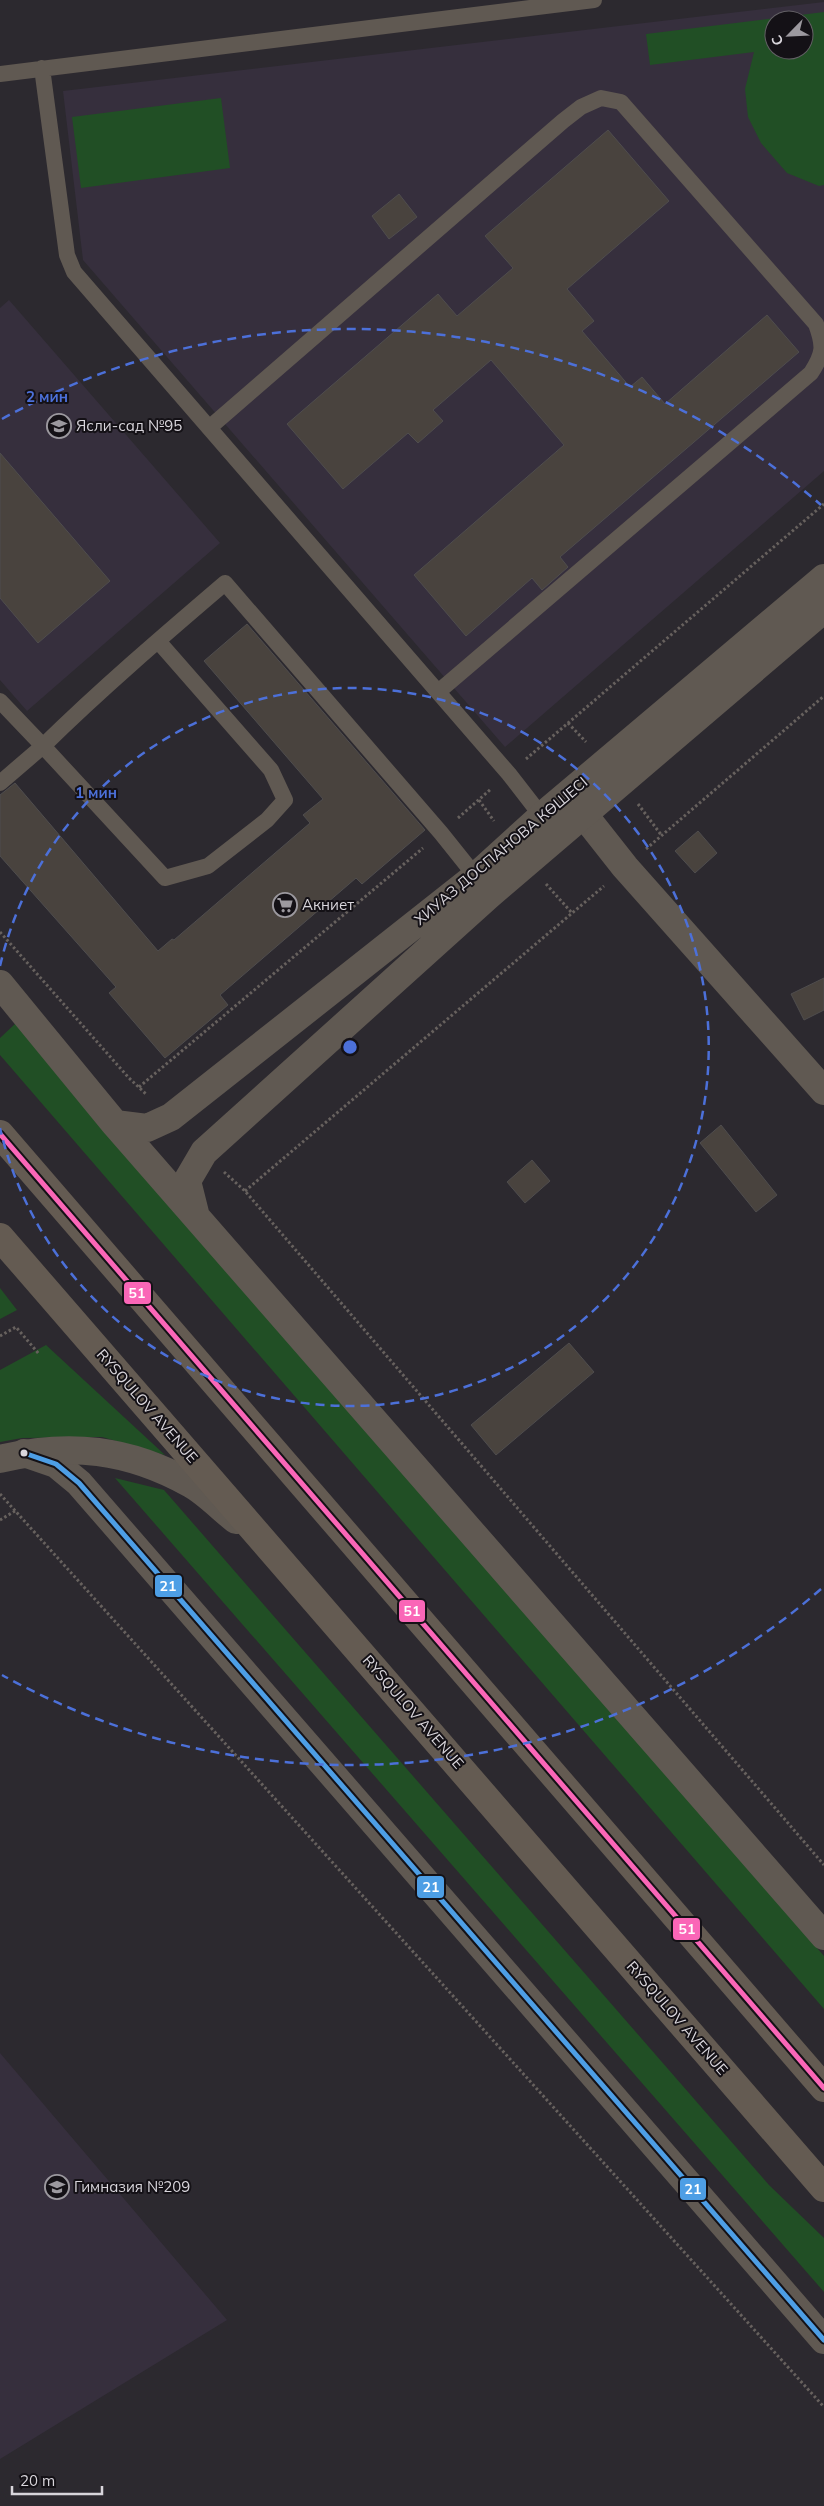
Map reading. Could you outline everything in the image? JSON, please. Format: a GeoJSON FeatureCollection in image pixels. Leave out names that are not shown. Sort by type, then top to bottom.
{"type":"FeatureCollection","features":[{"type":"Feature","properties":{"kind":"main road"},"geometry":{"type":"LineString","coordinates":[[0,1134],[824,2088]]}},
{"type":"Feature","properties":{"kind":"main road","name":"RYSQULOV AVENUE"},"geometry":{"type":"LineString","coordinates":[[0,1237],[824,2188]]}},
{"type":"Feature","properties":{"kind":"street","name":"ХИУАЗ ДОСПАНОВА КӨШЕСІ"},"geometry":{"type":"LineString","coordinates":[[195,1213],[187,1181],[204,1152],[483,886],[576,805],[824,578]]}},
{"type":"Feature","properties":{"kind":"street","name":"ХИУАЗ ДОСПАНОВА КӨШЕСІ"},"geometry":{"type":"LineString","coordinates":[[576,805],[620,781],[824,609]]}},
{"type":"Feature","properties":{"kind":"street"},"geometry":{"type":"LineString","coordinates":[[576,805],[625,867],[824,1091]]}},
{"type":"Feature","properties":{"kind":"street","name":"ХИУАЗ ДОСПАНОВА КӨШЕСІ"},"geometry":{"type":"LineString","coordinates":[[116,1124],[147,1128],[171,1117],[483,886]]}},
{"type":"Feature","properties":{"kind":"street"},"geometry":{"type":"LineString","coordinates":[[0,984],[116,1124],[824,1936]]}},
{"type":"Feature","properties":{"kind":"street"},"geometry":{"type":"LineString","coordinates":[[12,1456],[50,1450],[82,1450],[111,1452],[144,1462],[192,1485],[274,1551]]}},
{"type":"Feature","properties":{"kind":"street"},"geometry":{"type":"LineString","coordinates":[[12,1456],[56,1464],[79,1483],[824,2340]]}},
{"type":"Feature","properties":{"kind":"lane"},"geometry":{"type":"LineString","coordinates":[[0,74],[594,0]]}},
{"type":"Feature","properties":{"kind":"lane"},"geometry":{"type":"LineString","coordinates":[[42,68],[67,255],[74,272],[509,774],[550,826]]}},
{"type":"Feature","properties":{"kind":"lane"},"geometry":{"type":"LineString","coordinates":[[209,428],[563,121],[580,107],[601,98],[621,102],[816,324],[823,342],[820,360],[811,372],[438,692]]}},
{"type":"Feature","properties":{"kind":"lane"},"geometry":{"type":"LineString","coordinates":[[0,783],[225,583],[440,833],[483,886]]}},
{"type":"Feature","properties":{"kind":"lane"},"geometry":{"type":"LineString","coordinates":[[0,701],[165,878],[208,866],[267,820],[285,800],[271,770],[158,641]]}},
{"type":"Feature","properties":{"kind":"path"},"geometry":{"type":"LineString","coordinates":[[139,1087],[440,833],[824,504]]}},
{"type":"Feature","properties":{"kind":"path"},"geometry":{"type":"LineString","coordinates":[[643,852],[824,696]]}},
{"type":"Feature","properties":{"kind":"path"},"geometry":{"type":"LineString","coordinates":[[245,1192],[610,881]]}},
{"type":"Feature","properties":{"kind":"path"},"geometry":{"type":"LineString","coordinates":[[0,932],[139,1087],[171,1117]]}},
{"type":"Feature","properties":{"kind":"path"},"geometry":{"type":"LineString","coordinates":[[204,1152],[245,1192],[824,1865]]}},
{"type":"Feature","properties":{"kind":"path"},"geometry":{"type":"LineString","coordinates":[[0,1336],[16,1327],[39,1354]]}},
{"type":"Feature","properties":{"kind":"path"},"geometry":{"type":"LineString","coordinates":[[0,1494],[824,2407]]}},
{"type":"Feature","properties":{"kind":"path"},"geometry":{"type":"LineString","coordinates":[[0,1520],[15,1511]]}},
{"type":"Feature","properties":{"kind":"shaded area"},"geometry":{"type":"Polygon","coordinates":[[[824,2],[824,471],[505,747],[83,260],[63,91],[824,2]]]}},
{"type":"Feature","properties":{"kind":"shaded area","name":"Ясли-сад №95"},"geometry":{"type":"Polygon","coordinates":[[[9,300],[220,543],[27,711],[0,680],[0,308],[9,300]]]}},
{"type":"Feature","properties":{"kind":"shaded area","name":"Гимназия №209"},"geometry":{"type":"Polygon","coordinates":[[[0,2053],[227,2320],[0,2459],[0,2053]]]}},
{"type":"Feature","properties":{"kind":"green space"},"geometry":{"type":"Polygon","coordinates":[[[824,12],[824,185],[819,186],[787,173],[761,143],[748,117],[745,89],[754,52],[650,65],[646,34],[764,19],[764,60],[814,60],[814,13],[824,12]]]}},
{"type":"Feature","properties":{"kind":"green space"},"geometry":{"type":"Polygon","coordinates":[[[221,98],[230,168],[81,188],[72,117],[221,98]]]}},
{"type":"Feature","properties":{"kind":"green space"},"geometry":{"type":"Polygon","coordinates":[[[16,1023],[824,1956],[824,2009],[0,1055],[0,1038],[16,1023]]]}},
{"type":"Feature","properties":{"kind":"green space"},"geometry":{"type":"Polygon","coordinates":[[[0,1288],[17,1310],[0,1319],[0,1288]]]}},
{"type":"Feature","properties":{"kind":"green space"},"geometry":{"type":"Polygon","coordinates":[[[46,1345],[165,1455],[102,1437],[22,1438],[0,1442],[0,1370],[46,1345]]]}},
{"type":"Feature","properties":{"kind":"green space"},"geometry":{"type":"Polygon","coordinates":[[[115,1478],[164,1490],[769,2185],[824,2238],[824,2292],[115,1478]]]}},
{"type":"Feature","properties":{"kind":"building"},"geometry":{"type":"Polygon","coordinates":[[[608,130],[669,201],[567,289],[594,321],[582,331],[630,387],[642,377],[665,404],[767,315],[799,352],[560,557],[568,567],[542,590],[532,578],[466,636],[414,575],[564,445],[491,360],[433,410],[443,421],[418,443],[408,433],[343,489],[287,424],[438,294],[457,316],[513,268],[485,236],[608,130]]]}},
{"type":"Feature","properties":{"kind":"building"},"geometry":{"type":"Polygon","coordinates":[[[399,194],[417,217],[389,239],[372,216],[399,194]]]}},
{"type":"Feature","properties":{"kind":"building"},"geometry":{"type":"Polygon","coordinates":[[[0,453],[110,581],[38,643],[0,598],[0,453]]]}},
{"type":"Feature","properties":{"kind":"building"},"geometry":{"type":"Polygon","coordinates":[[[247,624],[425,830],[362,884],[356,878],[220,995],[228,1005],[165,1058],[109,993],[116,987],[0,856],[0,795],[15,783],[158,951],[172,939],[174,940],[310,823],[303,815],[323,799],[204,661],[247,624]]]}},
{"type":"Feature","properties":{"kind":"building"},"geometry":{"type":"Polygon","coordinates":[[[698,831],[717,853],[695,873],[675,851],[698,831]]]}},
{"type":"Feature","properties":{"kind":"building"},"geometry":{"type":"Polygon","coordinates":[[[824,978],[824,1010],[804,1020],[791,994],[824,978]]]}},
{"type":"Feature","properties":{"kind":"building"},"geometry":{"type":"Polygon","coordinates":[[[721,1125],[777,1195],[756,1212],[700,1143],[721,1125]]]}},
{"type":"Feature","properties":{"kind":"building"},"geometry":{"type":"Polygon","coordinates":[[[532,1160],[550,1181],[525,1203],[507,1182],[532,1160]]]}},
{"type":"Feature","properties":{"kind":"building"},"geometry":{"type":"Polygon","coordinates":[[[569,1343],[594,1372],[496,1455],[471,1425],[569,1343]]]}},
{"type":"Feature","properties":{"kind":"transit line","name":"51"},"geometry":{"type":"LineString","coordinates":[[0,1134],[824,2088]]}},
{"type":"Feature","properties":{"kind":"transit line","name":"21"},"geometry":{"type":"LineString","coordinates":[[24,1453],[56,1464],[79,1483],[824,2340]]}},
{"type":"Feature","properties":{"kind":"place","name":"Ясли-сад №95"},"geometry":{"type":"Point","coordinates":[59,426]}},
{"type":"Feature","properties":{"kind":"place","name":"Акниет"},"geometry":{"type":"Point","coordinates":[285,905]}},
{"type":"Feature","properties":{"kind":"place","name":"Гимназия №209"},"geometry":{"type":"Point","coordinates":[57,2187]}}]}
